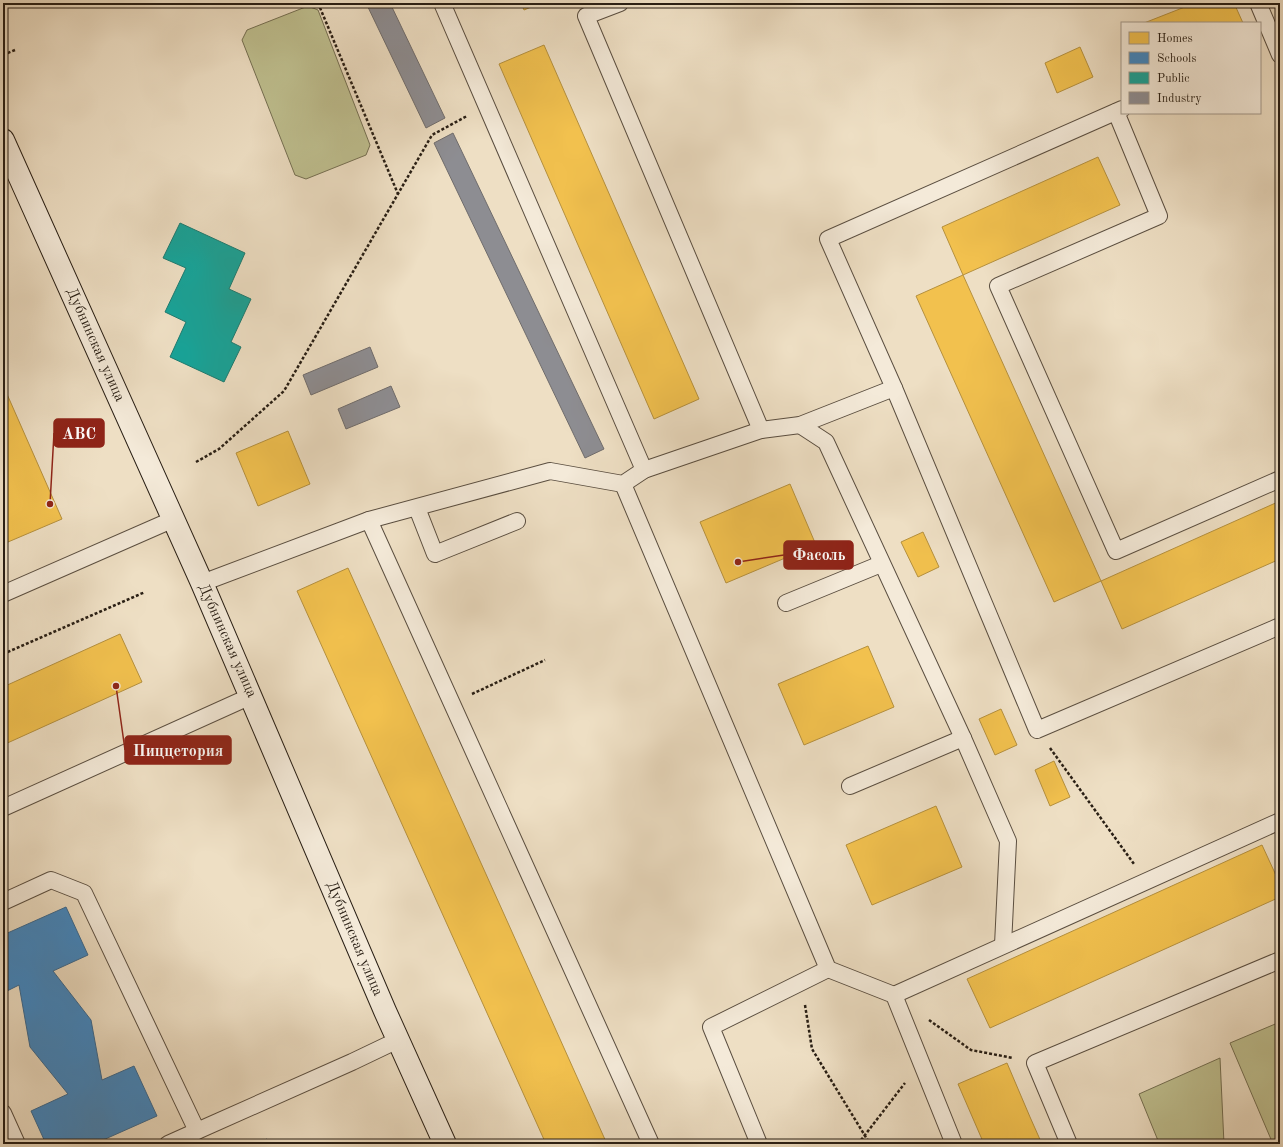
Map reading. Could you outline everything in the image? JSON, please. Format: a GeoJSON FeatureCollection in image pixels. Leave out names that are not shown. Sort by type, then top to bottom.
{"type":"FeatureCollection","features":[{"type":"Feature","properties":{"kind":"main road","name":"Дубнинская улица"},"geometry":{"type":"LineString","coordinates":[[3,140],[174,519],[398,1040],[445,1144]]}},
{"type":"Feature","properties":{"kind":"lane"},"geometry":{"type":"LineString","coordinates":[[442,3],[644,470]]}},
{"type":"Feature","properties":{"kind":"lane"},"geometry":{"type":"LineString","coordinates":[[620,3],[586,16],[761,430]]}},
{"type":"Feature","properties":{"kind":"lane"},"geometry":{"type":"LineString","coordinates":[[1258,3],[1266,40],[1280,55]]}},
{"type":"Feature","properties":{"kind":"lane"},"geometry":{"type":"LineString","coordinates":[[1280,479],[1116,552],[998,286],[1159,216],[1119,111],[828,239],[894,388],[1037,730],[1280,626]]}},
{"type":"Feature","properties":{"kind":"lane"},"geometry":{"type":"LineString","coordinates":[[202,583],[369,520],[550,471],[623,484],[644,470],[761,430],[800,425],[894,388]]}},
{"type":"Feature","properties":{"kind":"lane"},"geometry":{"type":"LineString","coordinates":[[800,425],[826,442],[881,564],[963,738],[1008,841],[1003,945]]}},
{"type":"Feature","properties":{"kind":"lane"},"geometry":{"type":"LineString","coordinates":[[623,484],[828,970],[894,995],[1146,880],[1280,821]]}},
{"type":"Feature","properties":{"kind":"lane"},"geometry":{"type":"LineString","coordinates":[[417,508],[435,554],[517,521]]}},
{"type":"Feature","properties":{"kind":"lane"},"geometry":{"type":"LineString","coordinates":[[3,594],[174,519]]}},
{"type":"Feature","properties":{"kind":"lane"},"geometry":{"type":"LineString","coordinates":[[369,520],[651,1144]]}},
{"type":"Feature","properties":{"kind":"lane"},"geometry":{"type":"LineString","coordinates":[[786,603],[881,564]]}},
{"type":"Feature","properties":{"kind":"lane"},"geometry":{"type":"LineString","coordinates":[[3,808],[251,696]]}},
{"type":"Feature","properties":{"kind":"lane"},"geometry":{"type":"LineString","coordinates":[[850,786],[963,738]]}},
{"type":"Feature","properties":{"kind":"lane"},"geometry":{"type":"LineString","coordinates":[[3,902],[52,880],[84,892],[197,1131]]}},
{"type":"Feature","properties":{"kind":"lane"},"geometry":{"type":"LineString","coordinates":[[1069,1144],[1035,1063],[1280,960]]}},
{"type":"Feature","properties":{"kind":"lane"},"geometry":{"type":"LineString","coordinates":[[759,1144],[711,1027],[828,970]]}},
{"type":"Feature","properties":{"kind":"lane"},"geometry":{"type":"LineString","coordinates":[[894,995],[954,1144]]}},
{"type":"Feature","properties":{"kind":"lane"},"geometry":{"type":"LineString","coordinates":[[168,1144],[398,1040]]}},
{"type":"Feature","properties":{"kind":"lane"},"geometry":{"type":"LineString","coordinates":[[3,1113],[17,1144]]}},
{"type":"Feature","properties":{"kind":"path"},"geometry":{"type":"LineString","coordinates":[[318,3],[398,194]]}},
{"type":"Feature","properties":{"kind":"path"},"geometry":{"type":"LineString","coordinates":[[3,55],[15,50]]}},
{"type":"Feature","properties":{"kind":"path"},"geometry":{"type":"LineString","coordinates":[[196,462],[219,449],[284,391],[432,135],[487,106]]}},
{"type":"Feature","properties":{"kind":"path"},"geometry":{"type":"LineString","coordinates":[[3,654],[145,592]]}},
{"type":"Feature","properties":{"kind":"path"},"geometry":{"type":"LineString","coordinates":[[451,703],[545,660]]}},
{"type":"Feature","properties":{"kind":"path"},"geometry":{"type":"LineString","coordinates":[[1037,730],[1146,880]]}},
{"type":"Feature","properties":{"kind":"path"},"geometry":{"type":"LineString","coordinates":[[802,983],[812,1049],[870,1144]]}},
{"type":"Feature","properties":{"kind":"path"},"geometry":{"type":"LineString","coordinates":[[926,1018],[971,1050],[1035,1063]]}},
{"type":"Feature","properties":{"kind":"path"},"geometry":{"type":"LineString","coordinates":[[858,1144],[921,1062]]}},
{"type":"Feature","properties":{"kind":"green space"},"geometry":{"type":"Polygon","coordinates":[[[308,6],[318,10],[370,145],[366,155],[306,179],[295,175],[242,40],[247,30],[308,6]]]}},
{"type":"Feature","properties":{"kind":"green space"},"geometry":{"type":"Polygon","coordinates":[[[1280,1022],[1280,1144],[1273,1144],[1230,1043],[1280,1022]]]}},
{"type":"Feature","properties":{"kind":"green space"},"geometry":{"type":"Polygon","coordinates":[[[1220,1058],[1224,1144],[1159,1143],[1139,1094],[1220,1058]]]}},
{"type":"Feature","properties":{"kind":"building: Homes"},"geometry":{"type":"Polygon","coordinates":[[[521,3],[541,3],[524,10],[521,3]]]}},
{"type":"Feature","properties":{"kind":"building: Homes"},"geometry":{"type":"Polygon","coordinates":[[[1195,3],[1234,3],[1243,22],[1147,22],[1195,3]]]}},
{"type":"Feature","properties":{"kind":"building: Homes"},"geometry":{"type":"Polygon","coordinates":[[[544,45],[699,399],[654,419],[499,64],[544,45]]]}},
{"type":"Feature","properties":{"kind":"building: Homes"},"geometry":{"type":"Polygon","coordinates":[[[1080,47],[1093,77],[1057,93],[1045,63],[1080,47]]]}},
{"type":"Feature","properties":{"kind":"building: Homes"},"geometry":{"type":"Polygon","coordinates":[[[1098,157],[1120,205],[963,275],[942,227],[1098,157]]]}},
{"type":"Feature","properties":{"kind":"building: Homes"},"geometry":{"type":"Polygon","coordinates":[[[963,275],[1101,581],[1054,602],[916,296],[963,275]]]}},
{"type":"Feature","properties":{"kind":"building: Homes"},"geometry":{"type":"Polygon","coordinates":[[[3,385],[62,519],[8,542],[3,529],[3,385]]]}},
{"type":"Feature","properties":{"kind":"building: Homes"},"geometry":{"type":"Polygon","coordinates":[[[288,431],[310,484],[258,506],[236,453],[288,431]]]}},
{"type":"Feature","properties":{"kind":"building: Homes"},"geometry":{"type":"Polygon","coordinates":[[[790,484],[816,545],[726,583],[700,522],[790,484]]]}},
{"type":"Feature","properties":{"kind":"building: Homes"},"geometry":{"type":"Polygon","coordinates":[[[1280,501],[1280,559],[1122,629],[1101,581],[1280,501]]]}},
{"type":"Feature","properties":{"kind":"building: Homes"},"geometry":{"type":"Polygon","coordinates":[[[923,532],[939,567],[918,577],[901,542],[923,532]]]}},
{"type":"Feature","properties":{"kind":"building: Homes"},"geometry":{"type":"Polygon","coordinates":[[[348,568],[607,1144],[546,1144],[297,591],[348,568]]]}},
{"type":"Feature","properties":{"kind":"building: Homes"},"geometry":{"type":"Polygon","coordinates":[[[120,634],[142,682],[3,745],[3,687],[120,634]]]}},
{"type":"Feature","properties":{"kind":"building: Homes"},"geometry":{"type":"Polygon","coordinates":[[[868,646],[894,707],[804,745],[778,684],[868,646]]]}},
{"type":"Feature","properties":{"kind":"building: Homes"},"geometry":{"type":"Polygon","coordinates":[[[1001,709],[1017,745],[995,755],[979,719],[1001,709]]]}},
{"type":"Feature","properties":{"kind":"building: Homes"},"geometry":{"type":"Polygon","coordinates":[[[1054,761],[1070,797],[1050,806],[1035,770],[1054,761]]]}},
{"type":"Feature","properties":{"kind":"building: Homes"},"geometry":{"type":"Polygon","coordinates":[[[936,806],[962,867],[872,905],[846,845],[936,806]]]}},
{"type":"Feature","properties":{"kind":"building: Homes"},"geometry":{"type":"Polygon","coordinates":[[[1262,845],[1280,884],[1280,897],[990,1028],[967,979],[1262,845]]]}},
{"type":"Feature","properties":{"kind":"building: Homes"},"geometry":{"type":"Polygon","coordinates":[[[1007,1063],[1042,1144],[984,1144],[958,1084],[1007,1063]]]}},
{"type":"Feature","properties":{"kind":"building: Schools"},"geometry":{"type":"Polygon","coordinates":[[[66,907],[88,955],[53,971],[91,1020],[102,1080],[134,1066],[157,1116],[94,1144],[46,1144],[31,1111],[68,1094],[30,1047],[19,985],[3,993],[3,935],[66,907]]]}},
{"type":"Feature","properties":{"kind":"building: Schools"},"geometry":{"type":"Polygon","coordinates":[[[267,1139],[269,1144],[255,1144],[267,1139]]]}},
{"type":"Feature","properties":{"kind":"building: Public"},"geometry":{"type":"Polygon","coordinates":[[[180,223],[245,253],[229,289],[251,299],[231,342],[241,347],[224,382],[170,357],[186,322],[165,312],[186,268],[163,258],[180,223]]]}},
{"type":"Feature","properties":{"kind":"building: Industry"},"geometry":{"type":"Polygon","coordinates":[[[366,3],[390,3],[445,118],[426,128],[366,3]]]}},
{"type":"Feature","properties":{"kind":"building: Industry"},"geometry":{"type":"Polygon","coordinates":[[[453,133],[604,449],[585,458],[434,143],[453,133]]]}},
{"type":"Feature","properties":{"kind":"building: Industry"},"geometry":{"type":"Polygon","coordinates":[[[370,347],[378,367],[311,395],[303,375],[370,347]]]}},
{"type":"Feature","properties":{"kind":"building: Industry"},"geometry":{"type":"Polygon","coordinates":[[[391,386],[400,407],[346,429],[338,409],[391,386]]]}},
{"type":"Feature","properties":{"kind":"place","name":"ABC"},"geometry":{"type":"Point","coordinates":[50,504]}},
{"type":"Feature","properties":{"kind":"place","name":"Фасоль"},"geometry":{"type":"Point","coordinates":[738,562]}},
{"type":"Feature","properties":{"kind":"place","name":"Пиццетория"},"geometry":{"type":"Point","coordinates":[116,686]}}]}
